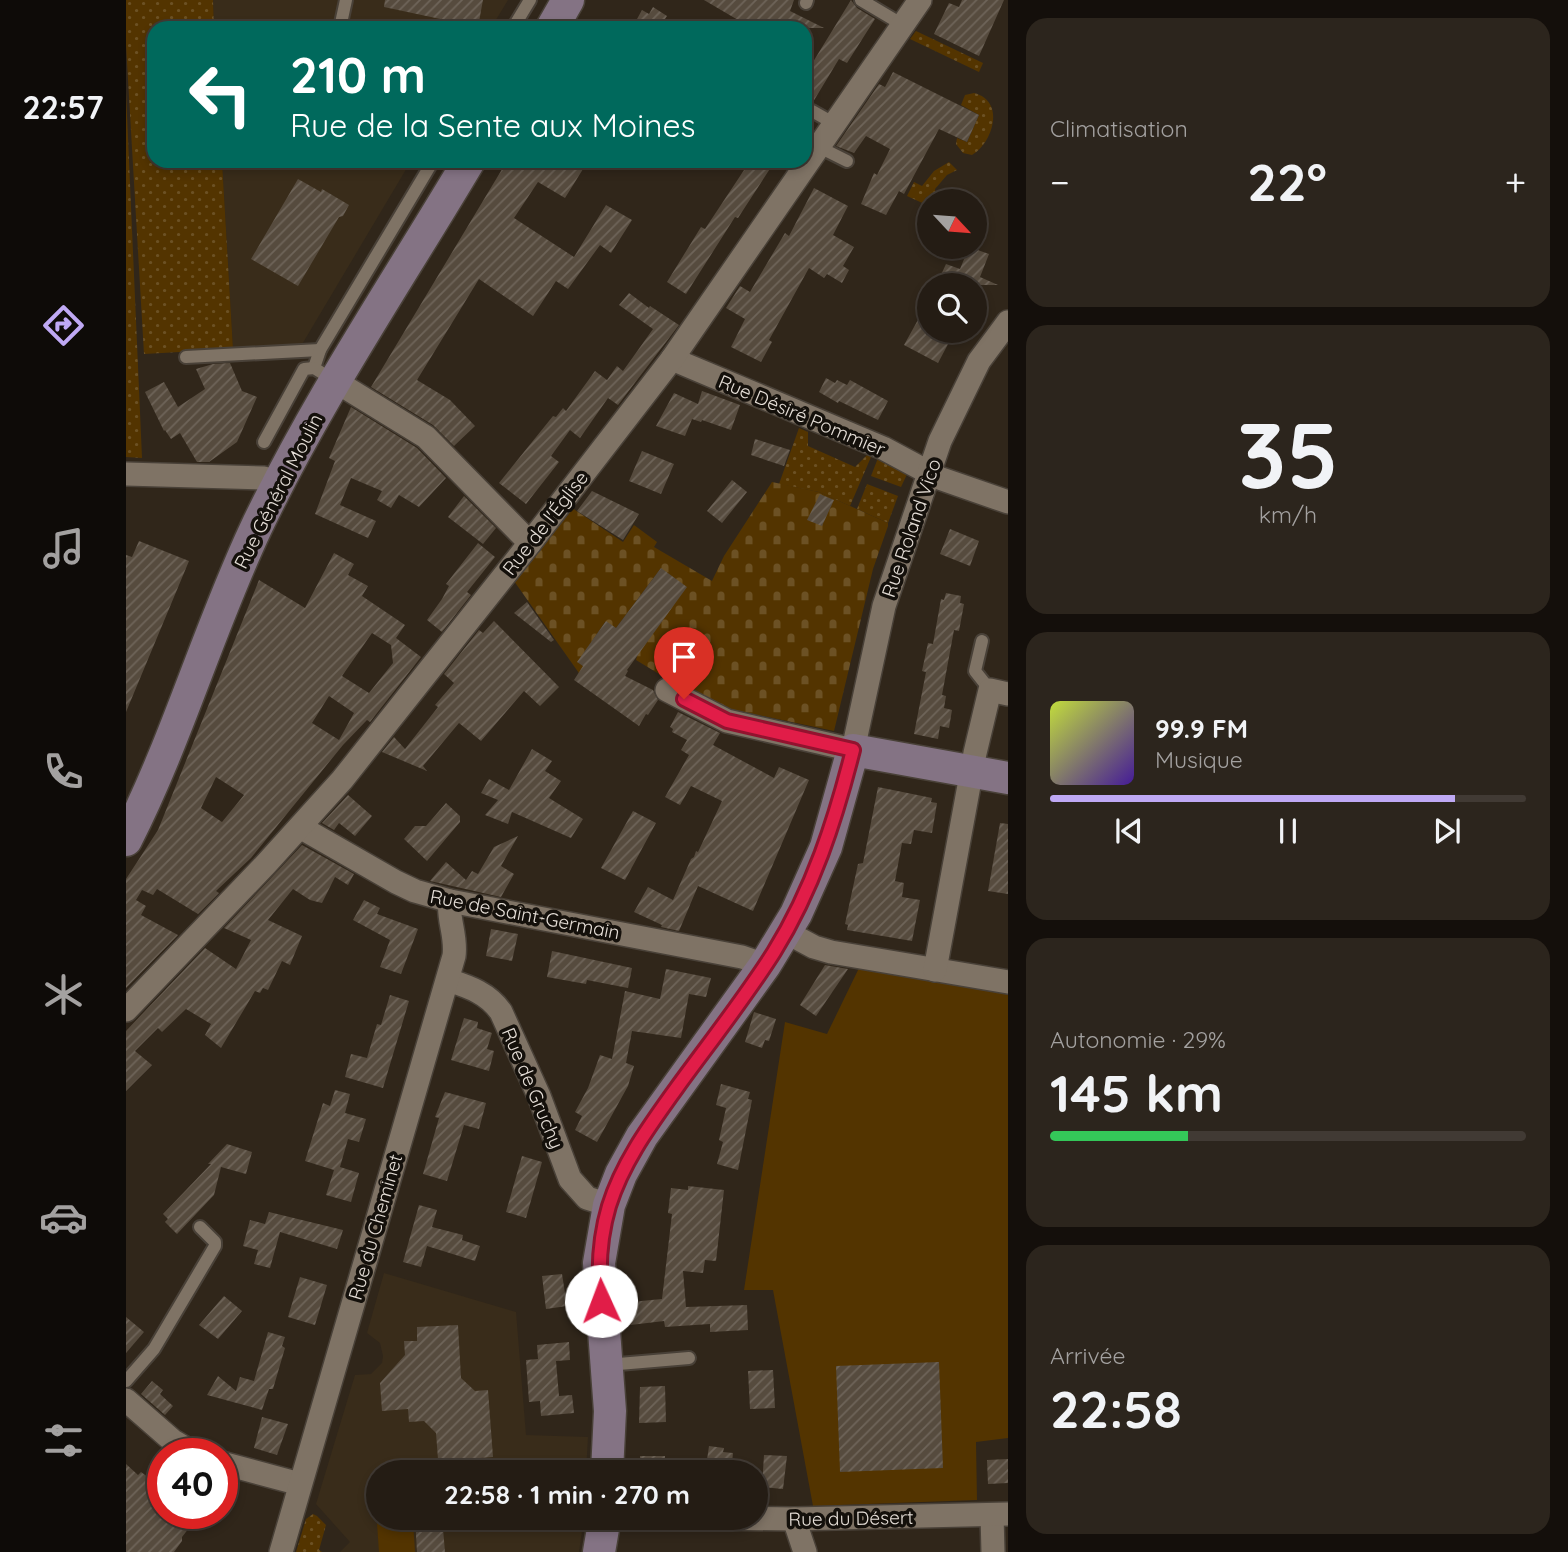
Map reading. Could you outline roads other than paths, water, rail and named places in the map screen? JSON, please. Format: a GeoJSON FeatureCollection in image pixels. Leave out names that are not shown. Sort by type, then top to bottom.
{"type":"FeatureCollection","features":[{"type":"Feature","properties":{"kind":"street"},"geometry":{"type":"LineString","coordinates":[[556,21],[568,0]]}},
{"type":"Feature","properties":{"kind":"street","name":"Rue de l'Église"},"geometry":{"type":"LineString","coordinates":[[812,157],[920,0]]}},
{"type":"Feature","properties":{"kind":"street","name":"Rue Général Moulin"},"geometry":{"type":"LineString","coordinates":[[126,840],[143,806],[211,634],[324,374],[464,168]]}},
{"type":"Feature","properties":{"kind":"street","name":"Rue de l'Église"},"geometry":{"type":"LineString","coordinates":[[126,1010],[299,827],[368,749],[671,359],[804,168]]}},
{"type":"Feature","properties":{"kind":"street","name":"Rue Roland Vico"},"geometry":{"type":"LineString","coordinates":[[853,750],[884,607],[940,441],[979,361],[1008,322]]}},
{"type":"Feature","properties":{"kind":"street","name":"Rue Désiré Pommier"},"geometry":{"type":"LineString","coordinates":[[671,359],[883,448],[939,478],[1008,502]]}},
{"type":"Feature","properties":{"kind":"street"},"geometry":{"type":"LineString","coordinates":[[324,374],[426,437],[530,543]]}},
{"type":"Feature","properties":{"kind":"street"},"geometry":{"type":"LineString","coordinates":[[126,474],[264,478],[279,482]]}},
{"type":"Feature","properties":{"kind":"street"},"geometry":{"type":"LineString","coordinates":[[667,690],[727,721],[853,750],[1008,778]]}},
{"type":"Feature","properties":{"kind":"street"},"geometry":{"type":"LineString","coordinates":[[935,970],[972,771],[999,692]]}},
{"type":"Feature","properties":{"kind":"street"},"geometry":{"type":"LineString","coordinates":[[608,1460],[610,1411],[599,1263],[609,1205],[621,1174],[642,1136],[786,932],[826,847],[853,750]]}},
{"type":"Feature","properties":{"kind":"street","name":"Rue de Saint-Germain"},"geometry":{"type":"LineString","coordinates":[[299,827],[396,883],[415,891],[450,901],[742,957],[765,965]]}},
{"type":"Feature","properties":{"kind":"street","name":"Rue du Cheminet"},"geometry":{"type":"LineString","coordinates":[[281,1552],[448,980],[456,942],[450,901]]}},
{"type":"Feature","properties":{"kind":"street"},"geometry":{"type":"LineString","coordinates":[[786,932],[814,947],[831,952],[1008,982]]}},
{"type":"Feature","properties":{"kind":"street","name":"Rue de Gruchy"},"geometry":{"type":"LineString","coordinates":[[448,980],[486,995],[494,1001],[539,1096],[570,1179],[587,1198],[609,1205]]}},
{"type":"Feature","properties":{"kind":"street"},"geometry":{"type":"LineString","coordinates":[[126,1400],[170,1438]]}},
{"type":"Feature","properties":{"kind":"street"},"geometry":{"type":"LineString","coordinates":[[238,1468],[300,1484]]}},
{"type":"Feature","properties":{"kind":"street","name":"Rue du Désert"},"geometry":{"type":"LineString","coordinates":[[768,1519],[1000,1515],[993,1552]]}},
{"type":"Feature","properties":{"kind":"street"},"geometry":{"type":"LineString","coordinates":[[794,1519],[805,1552]]}},
{"type":"Feature","properties":{"kind":"street"},"geometry":{"type":"LineString","coordinates":[[599,1552],[603,1530]]}},
{"type":"Feature","properties":{"kind":"lane"},"geometry":{"type":"LineString","coordinates":[[342,21],[346,0]]}},
{"type":"Feature","properties":{"kind":"lane"},"geometry":{"type":"LineString","coordinates":[[517,21],[530,0]]}},
{"type":"Feature","properties":{"kind":"lane"},"geometry":{"type":"LineString","coordinates":[[862,0],[903,25]]}},
{"type":"Feature","properties":{"kind":"lane"},"geometry":{"type":"LineString","coordinates":[[812,111],[835,124]]}},
{"type":"Feature","properties":{"kind":"lane"},"geometry":{"type":"LineString","coordinates":[[819,147],[847,161]]}},
{"type":"Feature","properties":{"kind":"lane"},"geometry":{"type":"LineString","coordinates":[[264,442],[304,369],[324,374],[320,351],[429,168]]}},
{"type":"Feature","properties":{"kind":"lane"},"geometry":{"type":"LineString","coordinates":[[186,357],[320,351]]}},
{"type":"Feature","properties":{"kind":"lane"},"geometry":{"type":"LineString","coordinates":[[982,641],[975,671],[999,692]]}},
{"type":"Feature","properties":{"kind":"lane"},"geometry":{"type":"LineString","coordinates":[[126,1381],[154,1349],[213,1251],[215,1242],[200,1227]]}},
{"type":"Feature","properties":{"kind":"lane"},"geometry":{"type":"LineString","coordinates":[[607,1365],[690,1357]]}}]}
